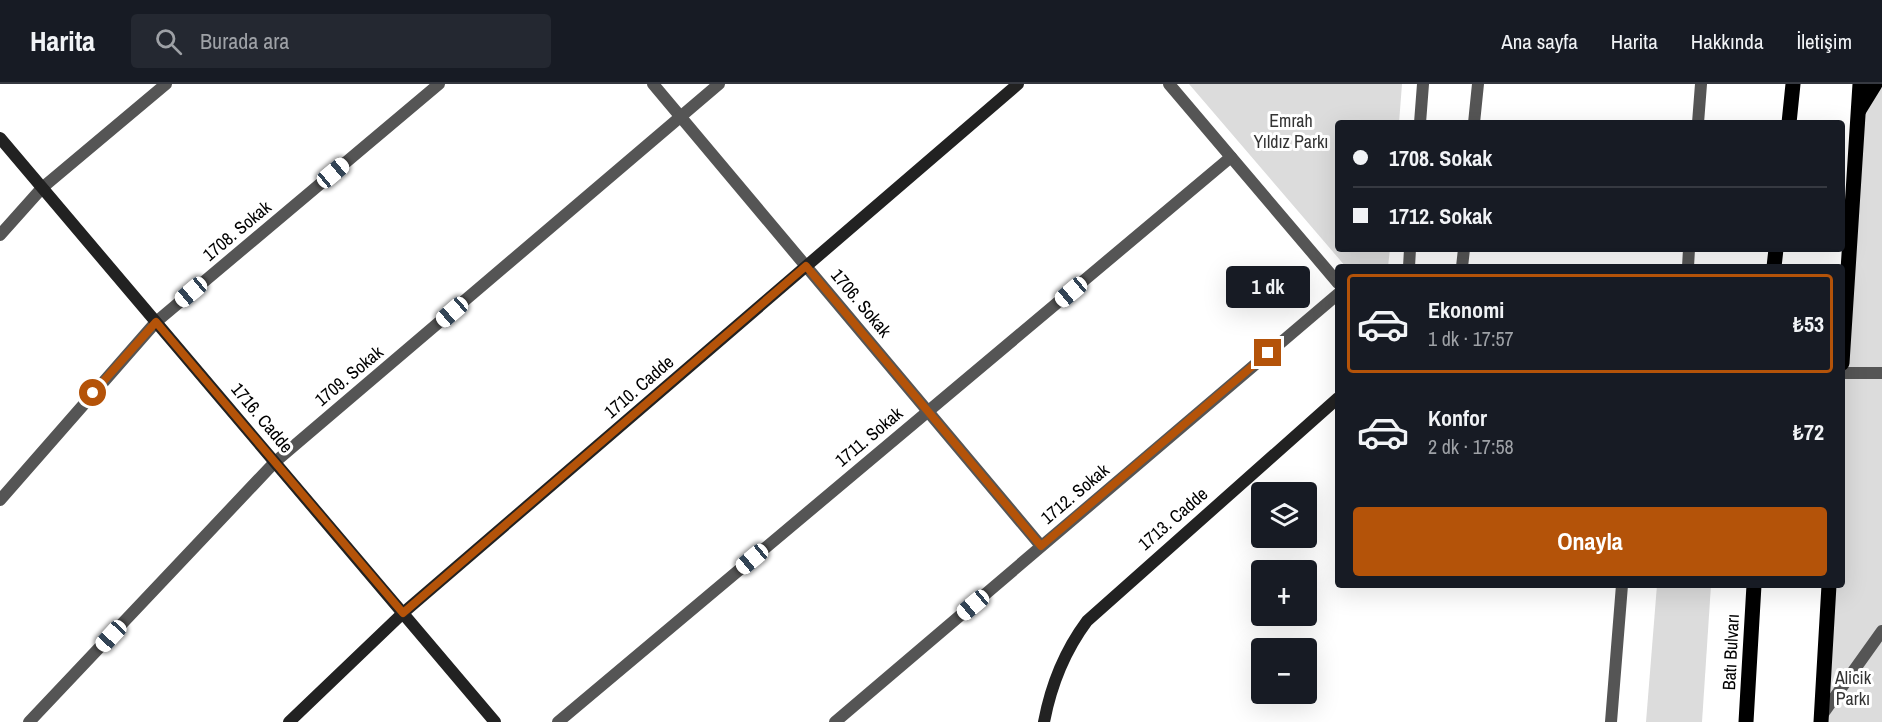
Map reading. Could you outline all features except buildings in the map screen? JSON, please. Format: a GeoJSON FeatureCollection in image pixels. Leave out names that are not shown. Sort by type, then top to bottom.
{"type":"FeatureCollection","features":[{"type":"Feature","properties":{"kind":"main road"},"geometry":{"type":"LineString","coordinates":[[1789,120],[1793,84]]}},
{"type":"Feature","properties":{"kind":"main road"},"geometry":{"type":"LineString","coordinates":[[1845,318],[1860,84]]}},
{"type":"Feature","properties":{"kind":"main road"},"geometry":{"type":"LineString","coordinates":[[1859,110],[1875,84]]}},
{"type":"Feature","properties":{"kind":"main road","name":"Batı Bulvarı"},"geometry":{"type":"LineString","coordinates":[[1746,722],[1754,588]]}},
{"type":"Feature","properties":{"kind":"main road"},"geometry":{"type":"LineString","coordinates":[[1822,718],[1829,588]]}},
{"type":"Feature","properties":{"kind":"street"},"geometry":{"type":"LineString","coordinates":[[0,235],[42,188],[166,84]]}},
{"type":"Feature","properties":{"kind":"street","name":"1708. Sokak"},"geometry":{"type":"LineString","coordinates":[[0,500],[156,322],[439,84]]}},
{"type":"Feature","properties":{"kind":"street","name":"1706. Sokak"},"geometry":{"type":"LineString","coordinates":[[653,84],[1041,546]]}},
{"type":"Feature","properties":{"kind":"street","name":"1709. Sokak"},"geometry":{"type":"LineString","coordinates":[[29,722],[275,462],[719,84]]}},
{"type":"Feature","properties":{"kind":"street","name":"1710. Cadde"},"geometry":{"type":"LineString","coordinates":[[289,722],[403,613],[1018,84]]}},
{"type":"Feature","properties":{"kind":"street"},"geometry":{"type":"LineString","coordinates":[[1169,84],[1335,279]]}},
{"type":"Feature","properties":{"kind":"street"},"geometry":{"type":"LineString","coordinates":[[1420,120],[1422,84]]}},
{"type":"Feature","properties":{"kind":"street"},"geometry":{"type":"LineString","coordinates":[[1474,120],[1478,84]]}},
{"type":"Feature","properties":{"kind":"street"},"geometry":{"type":"LineString","coordinates":[[1698,120],[1701,84]]}},
{"type":"Feature","properties":{"kind":"street","name":"1716. Cadde"},"geometry":{"type":"LineString","coordinates":[[0,138],[495,722]]}},
{"type":"Feature","properties":{"kind":"street","name":"1711. Sokak"},"geometry":{"type":"LineString","coordinates":[[558,722],[1231,157]]}},
{"type":"Feature","properties":{"kind":"street","name":"1712. Sokak"},"geometry":{"type":"LineString","coordinates":[[835,722],[1335,297]]}},
{"type":"Feature","properties":{"kind":"street"},"geometry":{"type":"LineString","coordinates":[[1845,373],[1882,373]]}},
{"type":"Feature","properties":{"kind":"street","name":"1713. Cadde"},"geometry":{"type":"LineString","coordinates":[[1044,722],[1053,684],[1075,638],[1100,608],[1335,401]]}},
{"type":"Feature","properties":{"kind":"street"},"geometry":{"type":"LineString","coordinates":[[1611,722],[1622,588]]}},
{"type":"Feature","properties":{"kind":"street"},"geometry":{"type":"LineString","coordinates":[[1822,718],[1882,630]]}},
{"type":"Feature","properties":{"kind":"green space","name":"Emrah Yıldız Parkı"},"geometry":{"type":"Polygon","coordinates":[[[1189,84],[1402,84],[1399,120],[1335,120],[1335,252],[1390,252],[1388,264],[1343,264],[1189,84]]]}},
{"type":"Feature","properties":{"kind":"green space","name":"Alicik Parkı"},"geometry":{"type":"Polygon","coordinates":[[[1882,84],[1882,722],[1822,722],[1830,588],[1845,588],[1845,337],[1859,110],[1882,84]]]}},
{"type":"Feature","properties":{"kind":"green space"},"geometry":{"type":"Polygon","coordinates":[[[1657,588],[1711,588],[1702,722],[1646,722],[1657,588]]]}},
{"type":"Feature","properties":{"kind":"route"},"geometry":{"type":"LineString","coordinates":[[93,393],[156,322],[403,613],[806,266],[1041,546],[1268,353]]}}]}
